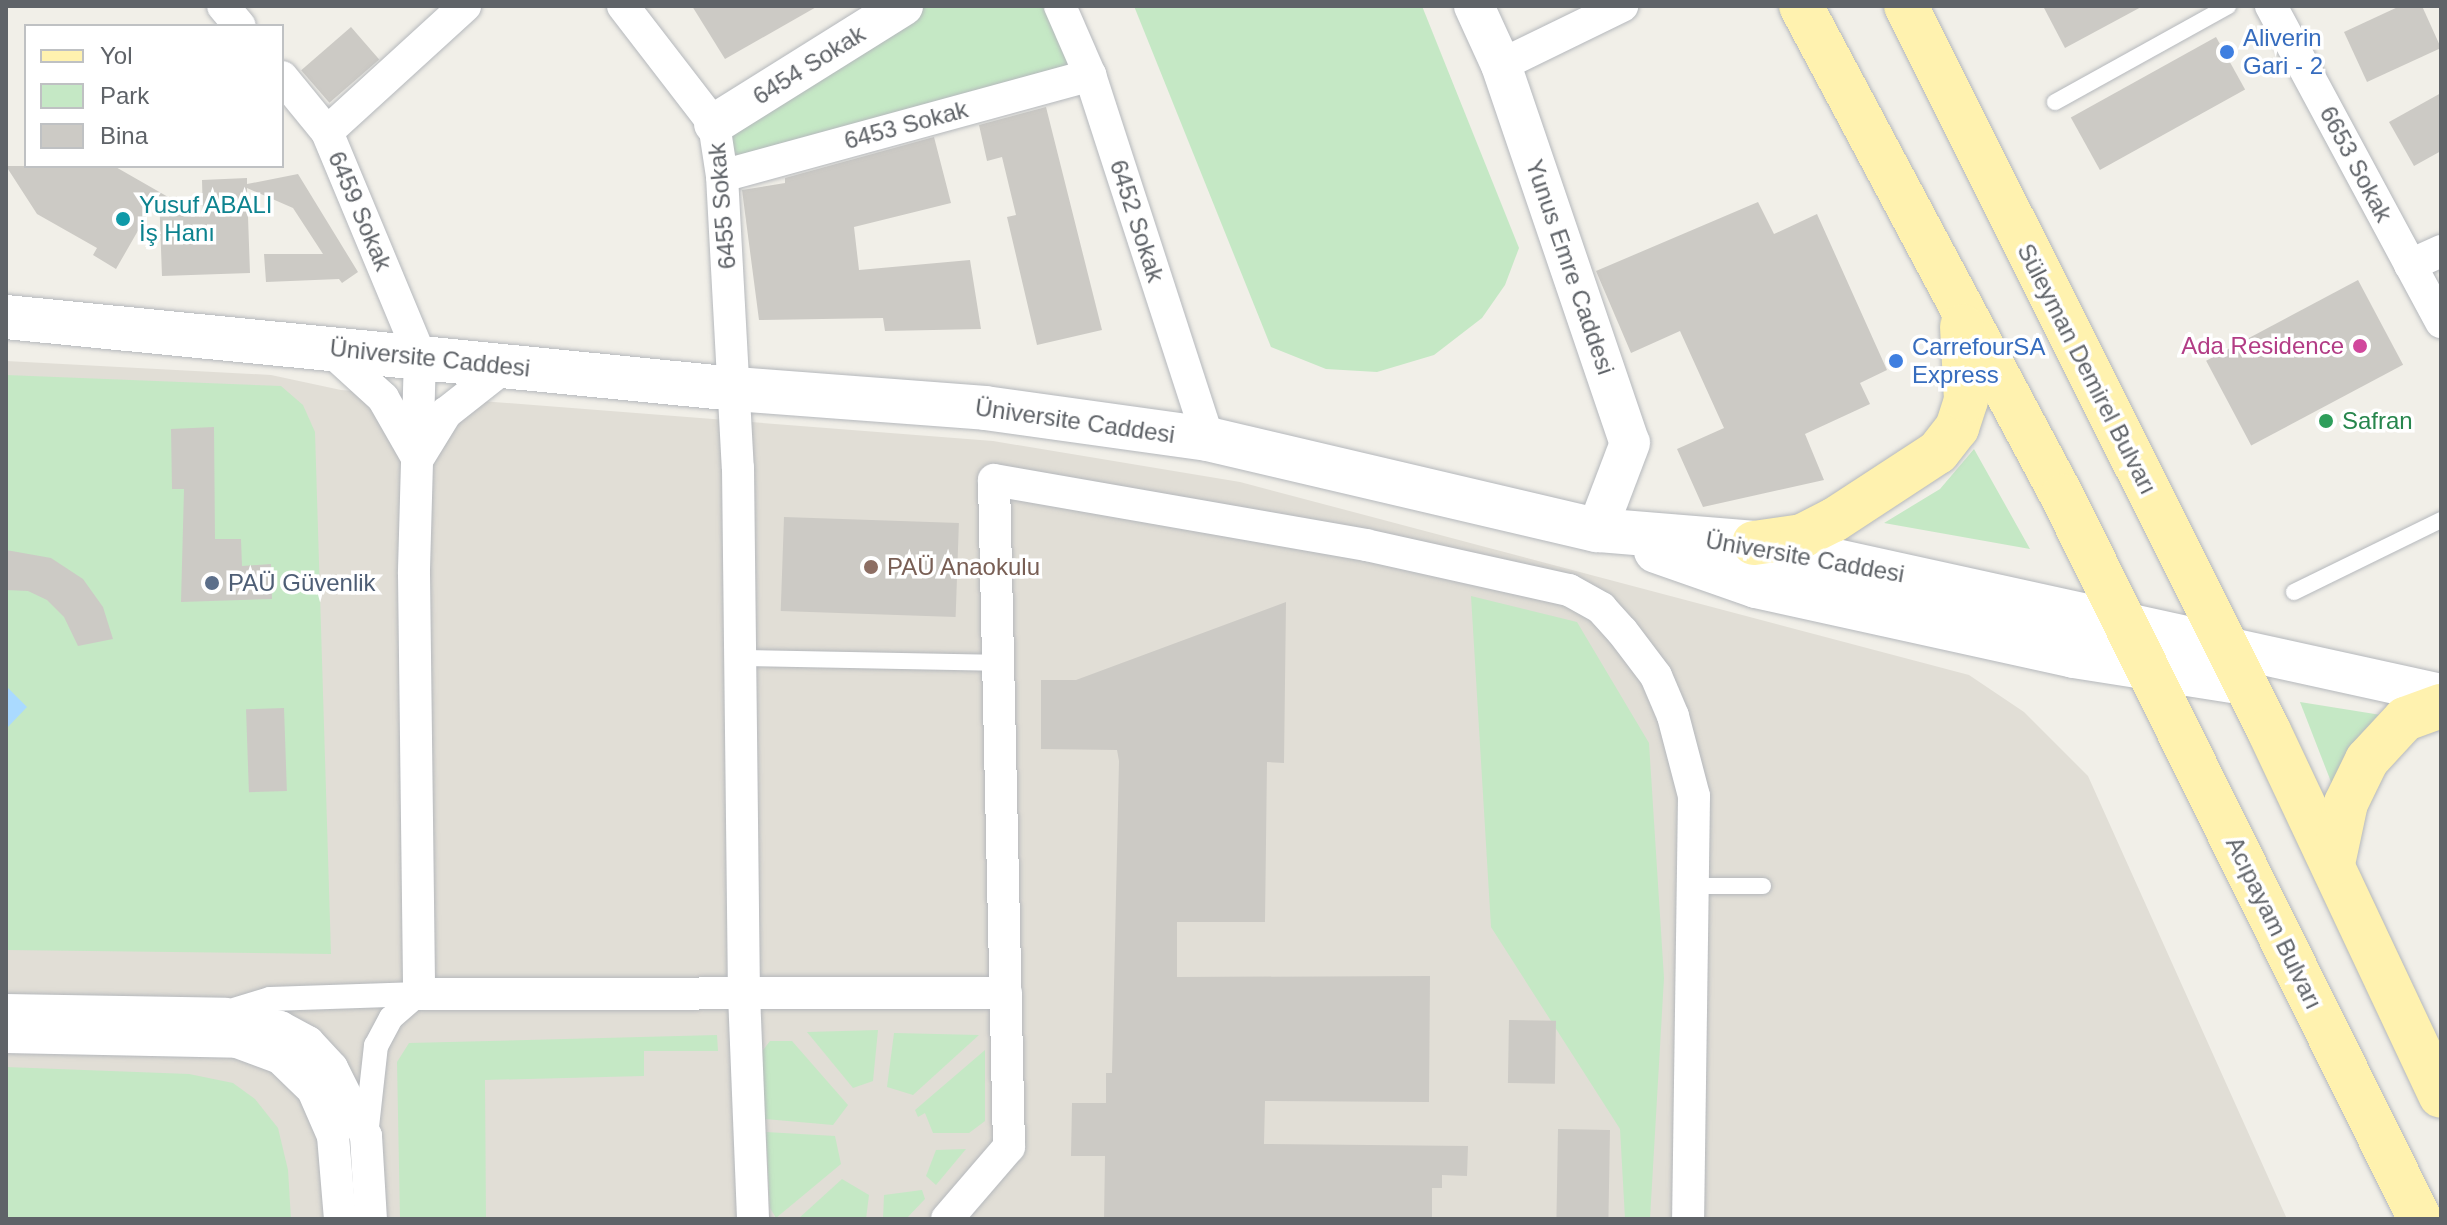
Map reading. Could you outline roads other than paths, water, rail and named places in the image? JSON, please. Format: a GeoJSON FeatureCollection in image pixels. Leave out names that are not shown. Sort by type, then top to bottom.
{"type":"FeatureCollection","features":[{"type":"Feature","properties":{"kind":"main road"},"geometry":{"type":"LineString","coordinates":[[1801,6],[2128,627]]}},
{"type":"Feature","properties":{"kind":"main road","name":"Süleyman Demirel Bulvarı"},"geometry":{"type":"LineString","coordinates":[[1906,6],[2250,663],[2269,731],[2333,864]]}},
{"type":"Feature","properties":{"kind":"main road"},"geometry":{"type":"LineString","coordinates":[[1754,543],[1802,536],[1834,520],[1900,481],[1952,438],[1968,380],[1954,292]]}},
{"type":"Feature","properties":{"kind":"main road","name":"Üniversite Caddesi"},"geometry":{"type":"LineString","coordinates":[[13,308],[327,347],[735,389],[985,408],[1208,439],[1597,530],[1754,543],[2128,627],[2250,663]]}},
{"type":"Feature","properties":{"kind":"main road"},"geometry":{"type":"LineString","coordinates":[[1597,530],[1756,586],[2149,670],[2250,663]]}},
{"type":"Feature","properties":{"kind":"main road","name":"Acıpayam Bulvarı"},"geometry":{"type":"LineString","coordinates":[[2128,627],[2420,1219]]}},
{"type":"Feature","properties":{"kind":"main road"},"geometry":{"type":"LineString","coordinates":[[2441,706],[2405,719],[2367,760],[2346,803],[2333,864],[2441,1096]]}},
{"type":"Feature","properties":{"kind":"street"},"geometry":{"type":"LineString","coordinates":[[223,6],[238,24]]}},
{"type":"Feature","properties":{"kind":"street"},"geometry":{"type":"LineString","coordinates":[[327,132],[465,6]]}},
{"type":"Feature","properties":{"kind":"street","name":"6455 Sokak"},"geometry":{"type":"LineString","coordinates":[[623,6],[714,124],[722,176],[738,468],[744,994],[755,1217]]}},
{"type":"Feature","properties":{"kind":"street","name":"6454 Sokak"},"geometry":{"type":"LineString","coordinates":[[714,124],[903,6]]}},
{"type":"Feature","properties":{"kind":"street","name":"6452 Sokak"},"geometry":{"type":"LineString","coordinates":[[1060,6],[1090,75],[1208,439]]}},
{"type":"Feature","properties":{"kind":"street","name":"Yunus Emre Caddesi"},"geometry":{"type":"LineString","coordinates":[[1474,6],[1501,65],[1630,443],[1597,530]]}},
{"type":"Feature","properties":{"kind":"street"},"geometry":{"type":"LineString","coordinates":[[1501,65],[1622,6]]}},
{"type":"Feature","properties":{"kind":"street","name":"6653 Sokak"},"geometry":{"type":"LineString","coordinates":[[2271,6],[2441,322]]}},
{"type":"Feature","properties":{"kind":"street","name":"6453 Sokak"},"geometry":{"type":"LineString","coordinates":[[722,176],[1090,75]]}},
{"type":"Feature","properties":{"kind":"street","name":"6459 Sokak"},"geometry":{"type":"LineString","coordinates":[[284,79],[327,132],[420,355]]}},
{"type":"Feature","properties":{"kind":"street"},"geometry":{"type":"LineString","coordinates":[[2410,265],[2441,251]]}},
{"type":"Feature","properties":{"kind":"street"},"geometry":{"type":"LineString","coordinates":[[327,347],[395,412],[417,460]]}},
{"type":"Feature","properties":{"kind":"street"},"geometry":{"type":"LineString","coordinates":[[371,1219],[366,1136],[376,1046],[391,1018],[419,994],[417,460],[420,355]]}},
{"type":"Feature","properties":{"kind":"street"},"geometry":{"type":"LineString","coordinates":[[417,460],[446,413],[507,365]]}},
{"type":"Feature","properties":{"kind":"street"},"geometry":{"type":"LineString","coordinates":[[947,1219],[1009,1147],[994,480],[1366,545],[1569,590],[1601,608],[1632,642],[1656,676],[1673,716],[1694,796],[1696,886],[1688,1219]]}},
{"type":"Feature","properties":{"kind":"street"},"geometry":{"type":"LineString","coordinates":[[2250,663],[2441,696]]}},
{"type":"Feature","properties":{"kind":"street"},"geometry":{"type":"LineString","coordinates":[[224,1013],[270,999],[419,994],[1006,993]]}},
{"type":"Feature","properties":{"kind":"street"},"geometry":{"type":"LineString","coordinates":[[6,1010],[225,1014],[280,1027],[308,1042],[332,1068],[366,1136]]}},
{"type":"Feature","properties":{"kind":"street"},"geometry":{"type":"LineString","coordinates":[[6,1037],[237,1042],[280,1058],[313,1090],[333,1136],[340,1219]]}},
{"type":"Feature","properties":{"kind":"lane"},"geometry":{"type":"LineString","coordinates":[[2055,102],[2228,6]]}},
{"type":"Feature","properties":{"kind":"lane"},"geometry":{"type":"LineString","coordinates":[[2294,592],[2441,520]]}},
{"type":"Feature","properties":{"kind":"lane"},"geometry":{"type":"LineString","coordinates":[[740,658],[998,663]]}},
{"type":"Feature","properties":{"kind":"lane"},"geometry":{"type":"LineString","coordinates":[[1696,886],[1763,886]]}},
{"type":"Feature","properties":{"kind":"water"},"geometry":{"type":"Polygon","coordinates":[[[6,686],[27,707],[6,729],[6,686]]]}},
{"type":"Feature","properties":{"kind":"place","name":"Aliverin Gari - 2"},"geometry":{"type":"Point","coordinates":[2227,52]}},
{"type":"Feature","properties":{"kind":"place","name":"Yusuf ABALI İş Hanı"},"geometry":{"type":"Point","coordinates":[123,219]}},
{"type":"Feature","properties":{"kind":"place","name":"Ada Residence"},"geometry":{"type":"Point","coordinates":[2360,346]}},
{"type":"Feature","properties":{"kind":"place","name":"CarrefourSA Express"},"geometry":{"type":"Point","coordinates":[1896,361]}},
{"type":"Feature","properties":{"kind":"place","name":"Safran"},"geometry":{"type":"Point","coordinates":[2326,421]}},
{"type":"Feature","properties":{"kind":"place","name":"PAÜ Anaokulu"},"geometry":{"type":"Point","coordinates":[871,567]}},
{"type":"Feature","properties":{"kind":"place","name":"PAÜ Güvenlik"},"geometry":{"type":"Point","coordinates":[212,583]}}]}
